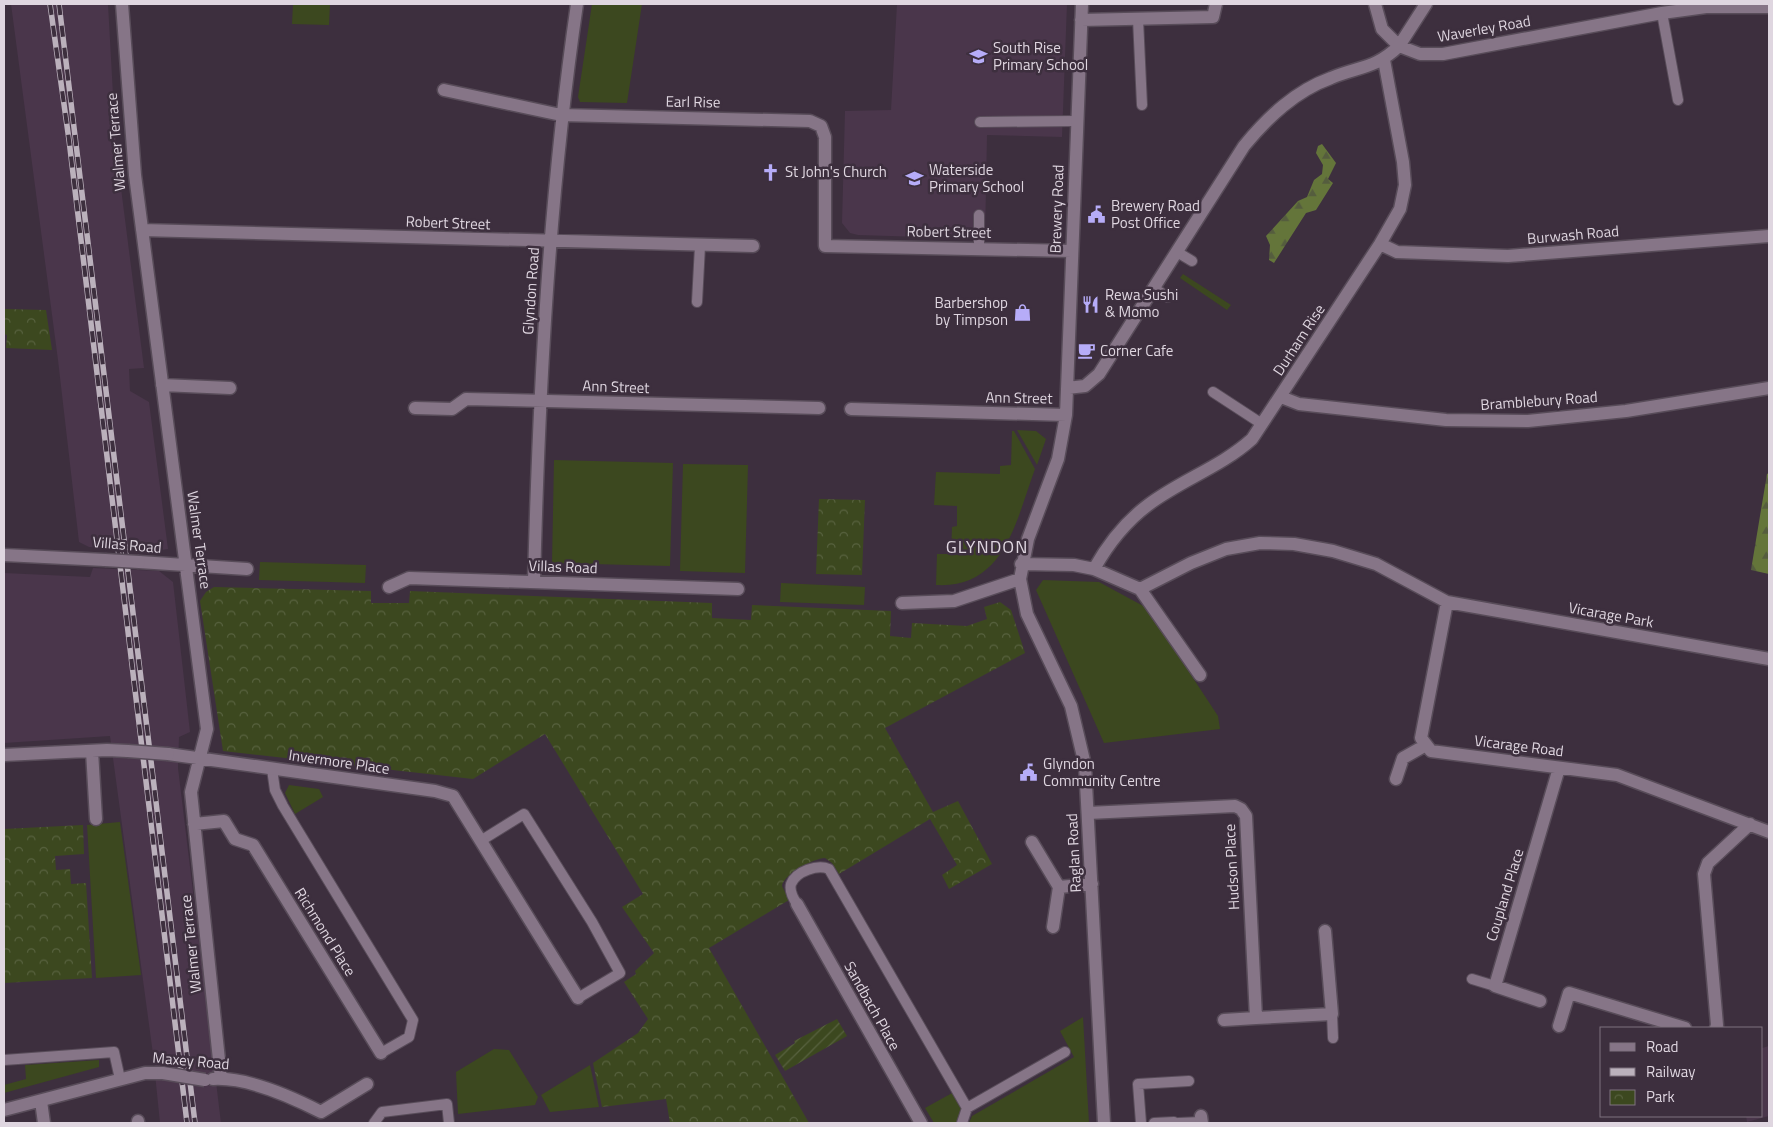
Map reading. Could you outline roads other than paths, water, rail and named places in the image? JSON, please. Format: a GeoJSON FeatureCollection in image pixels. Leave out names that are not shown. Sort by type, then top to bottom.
{"type":"FeatureCollection","features":[{"type":"Feature","properties":{"kind":"street","name":"Walmer Terrace"},"geometry":{"type":"LineString","coordinates":[[122,4],[135,175],[207,729],[191,792],[222,1079]]}},
{"type":"Feature","properties":{"kind":"street","name":"Glyndon Road"},"geometry":{"type":"LineString","coordinates":[[534,582],[540,400],[550,242],[561,115],[577,4]]}},
{"type":"Feature","properties":{"kind":"street","name":"Brewery Road"},"geometry":{"type":"LineString","coordinates":[[1066,415],[1082,4]]}},
{"type":"Feature","properties":{"kind":"street"},"geometry":{"type":"LineString","coordinates":[[1081,20],[1213,17],[1216,4]]}},
{"type":"Feature","properties":{"kind":"street"},"geometry":{"type":"LineString","coordinates":[[1375,4],[1382,29],[1399,46]]}},
{"type":"Feature","properties":{"kind":"street"},"geometry":{"type":"LineString","coordinates":[[1067,388],[1085,386],[1099,374],[1244,146],[1274,113],[1309,87],[1384,60],[1399,46],[1426,4]]}},
{"type":"Feature","properties":{"kind":"street","name":"Waverley Road"},"geometry":{"type":"LineString","coordinates":[[1399,46],[1420,54],[1443,54],[1662,13],[1706,7],[1769,7]]}},
{"type":"Feature","properties":{"kind":"street","name":"Durham Rise"},"geometry":{"type":"LineString","coordinates":[[1094,569],[1110,541],[1149,504],[1238,452],[1252,439],[1380,244],[1400,209],[1405,185],[1384,60]]}},
{"type":"Feature","properties":{"kind":"street","name":"Earl Rise"},"geometry":{"type":"LineString","coordinates":[[444,90],[561,115],[810,121],[821,126],[825,137],[825,246]]}},
{"type":"Feature","properties":{"kind":"street","name":"Robert Street"},"geometry":{"type":"LineString","coordinates":[[142,230],[753,246]]}},
{"type":"Feature","properties":{"kind":"street","name":"Burwash Road"},"geometry":{"type":"LineString","coordinates":[[1380,244],[1397,252],[1508,256],[1769,236]]}},
{"type":"Feature","properties":{"kind":"street","name":"Robert Street"},"geometry":{"type":"LineString","coordinates":[[825,246],[1072,251]]}},
{"type":"Feature","properties":{"kind":"street"},"geometry":{"type":"LineString","coordinates":[[162,385],[230,388]]}},
{"type":"Feature","properties":{"kind":"street","name":"Bramblebury Road"},"geometry":{"type":"LineString","coordinates":[[1281,397],[1299,404],[1488,422],[1572,418],[1769,388]]}},
{"type":"Feature","properties":{"kind":"street","name":"Ann Street"},"geometry":{"type":"LineString","coordinates":[[415,408],[452,409],[466,399],[819,408]]}},
{"type":"Feature","properties":{"kind":"street","name":"Ann Street"},"geometry":{"type":"LineString","coordinates":[[851,409],[1066,415]]}},
{"type":"Feature","properties":{"kind":"street"},"geometry":{"type":"LineString","coordinates":[[1066,415],[1058,459],[1028,539],[1021,564],[1074,565],[1094,569],[1140,589],[1200,675]]}},
{"type":"Feature","properties":{"kind":"street","name":"Vicarage Park"},"geometry":{"type":"LineString","coordinates":[[1140,589],[1191,563],[1226,549],[1260,543],[1294,544],[1333,551],[1376,564],[1448,602],[1769,659]]}},
{"type":"Feature","properties":{"kind":"street","name":"Villas Road"},"geometry":{"type":"LineString","coordinates":[[4,555],[247,569]]}},
{"type":"Feature","properties":{"kind":"street","name":"Raglan Road"},"geometry":{"type":"LineString","coordinates":[[1021,564],[1020,578],[1027,614],[1071,706],[1085,765],[1104,1123]]}},
{"type":"Feature","properties":{"kind":"street","name":"Villas Road"},"geometry":{"type":"LineString","coordinates":[[389,587],[409,578],[738,589]]}},
{"type":"Feature","properties":{"kind":"street"},"geometry":{"type":"LineString","coordinates":[[902,602],[954,601],[1020,578]]}},
{"type":"Feature","properties":{"kind":"street"},"geometry":{"type":"LineString","coordinates":[[1396,779],[1403,758],[1426,744],[1421,738],[1448,602]]}},
{"type":"Feature","properties":{"kind":"street","name":"Vicarage Road"},"geometry":{"type":"LineString","coordinates":[[1426,744],[1431,751],[1617,775],[1769,832]]}},
{"type":"Feature","properties":{"kind":"street"},"geometry":{"type":"LineString","coordinates":[[92,750],[96,819]]}},
{"type":"Feature","properties":{"kind":"street","name":"Invermore Place"},"geometry":{"type":"LineString","coordinates":[[4,755],[92,750],[168,754],[435,791],[454,796],[578,998]]}},
{"type":"Feature","properties":{"kind":"street","name":"Coupland Place"},"geometry":{"type":"LineString","coordinates":[[1495,986],[1559,768]]}},
{"type":"Feature","properties":{"kind":"street","name":"Hudson Place"},"geometry":{"type":"LineString","coordinates":[[1088,813],[1235,806],[1241,809],[1246,816],[1256,1018]]}},
{"type":"Feature","properties":{"kind":"street","name":"Richmond Place"},"geometry":{"type":"LineString","coordinates":[[194,824],[224,821],[235,839],[252,845],[382,1053]]}},
{"type":"Feature","properties":{"kind":"street"},"geometry":{"type":"LineString","coordinates":[[1716,1027],[1704,874],[1708,863],[1750,824]]}},
{"type":"Feature","properties":{"kind":"street"},"geometry":{"type":"LineString","coordinates":[[1032,842],[1059,887],[1053,927]]}},
{"type":"Feature","properties":{"kind":"street"},"geometry":{"type":"LineString","coordinates":[[1059,887],[1092,884]]}},
{"type":"Feature","properties":{"kind":"street","name":"Sandbach Place"},"geometry":{"type":"LineString","coordinates":[[796,904],[921,1123]]}},
{"type":"Feature","properties":{"kind":"street"},"geometry":{"type":"LineString","coordinates":[[1224,1020],[1332,1014],[1326,931]]}},
{"type":"Feature","properties":{"kind":"street"},"geometry":{"type":"LineString","coordinates":[[1495,986],[1540,1001]]}},
{"type":"Feature","properties":{"kind":"street"},"geometry":{"type":"LineString","coordinates":[[1559,1026],[1569,993],[1682,1027]]}},
{"type":"Feature","properties":{"kind":"street","name":"Maxey Road"},"geometry":{"type":"LineString","coordinates":[[4,1110],[146,1073],[163,1073],[205,1080],[222,1079],[267,1088],[321,1112],[367,1084]]}},
{"type":"Feature","properties":{"kind":"street"},"geometry":{"type":"LineString","coordinates":[[41,1101],[44,1123]]}},
{"type":"Feature","properties":{"kind":"lane"},"geometry":{"type":"LineString","coordinates":[[1662,13],[1678,100]]}},
{"type":"Feature","properties":{"kind":"lane"},"geometry":{"type":"LineString","coordinates":[[1138,18],[1142,105]]}},
{"type":"Feature","properties":{"kind":"lane"},"geometry":{"type":"LineString","coordinates":[[980,122],[1076,121]]}},
{"type":"Feature","properties":{"kind":"lane"},"geometry":{"type":"LineString","coordinates":[[979,248],[980,215]]}},
{"type":"Feature","properties":{"kind":"lane"},"geometry":{"type":"LineString","coordinates":[[697,302],[700,246]]}},
{"type":"Feature","properties":{"kind":"lane"},"geometry":{"type":"LineString","coordinates":[[1177,252],[1192,261]]}},
{"type":"Feature","properties":{"kind":"lane"},"geometry":{"type":"LineString","coordinates":[[1154,288],[1168,297]]}},
{"type":"Feature","properties":{"kind":"lane"},"geometry":{"type":"LineString","coordinates":[[1213,392],[1262,424]]}},
{"type":"Feature","properties":{"kind":"lane","name":"Richmond Place"},"geometry":{"type":"LineString","coordinates":[[272,769],[275,790],[283,806],[413,1020],[409,1037],[382,1053]]}},
{"type":"Feature","properties":{"kind":"lane"},"geometry":{"type":"LineString","coordinates":[[482,840],[524,814],[587,914],[620,973],[578,998]]}},
{"type":"Feature","properties":{"kind":"lane"},"geometry":{"type":"LineString","coordinates":[[796,904],[791,893],[791,885],[795,878],[813,867],[822,866],[829,869],[967,1108]]}},
{"type":"Feature","properties":{"kind":"lane"},"geometry":{"type":"LineString","coordinates":[[1472,979],[1495,986]]}},
{"type":"Feature","properties":{"kind":"lane"},"geometry":{"type":"LineString","coordinates":[[1332,1014],[1333,1038]]}},
{"type":"Feature","properties":{"kind":"lane"},"geometry":{"type":"LineString","coordinates":[[4,1060],[114,1052],[120,1079]]}},
{"type":"Feature","properties":{"kind":"lane"},"geometry":{"type":"LineString","coordinates":[[962,1123],[967,1108],[1065,1052]]}},
{"type":"Feature","properties":{"kind":"lane"},"geometry":{"type":"LineString","coordinates":[[1141,1123],[1138,1084],[1189,1081]]}},
{"type":"Feature","properties":{"kind":"lane"},"geometry":{"type":"LineString","coordinates":[[374,1123],[382,1112],[446,1104],[449,1123]]}},
{"type":"Feature","properties":{"kind":"lane"},"geometry":{"type":"LineString","coordinates":[[1154,1123],[1201,1120]]}},
{"type":"Feature","properties":{"kind":"railway"},"geometry":{"type":"LineString","coordinates":[[50,4],[69,140],[187,1123]]}},
{"type":"Feature","properties":{"kind":"railway"},"geometry":{"type":"LineString","coordinates":[[59,4],[195,1123]]}},
{"type":"Feature","properties":{"kind":"place","name":"South Rise Primary School"},"geometry":{"type":"Point","coordinates":[979,57]}},
{"type":"Feature","properties":{"kind":"place","name":"St John's Church"},"geometry":{"type":"Point","coordinates":[771,172]}},
{"type":"Feature","properties":{"kind":"place","name":"Waterside Primary School"},"geometry":{"type":"Point","coordinates":[915,179]}},
{"type":"Feature","properties":{"kind":"place","name":"Brewery Road Post Office"},"geometry":{"type":"Point","coordinates":[1097,215]}},
{"type":"Feature","properties":{"kind":"place","name":"Rewa Sushi & Momo"},"geometry":{"type":"Point","coordinates":[1091,304]}},
{"type":"Feature","properties":{"kind":"place","name":"Barbershop by Timpson"},"geometry":{"type":"Point","coordinates":[1022,312]}},
{"type":"Feature","properties":{"kind":"place","name":"Corner Cafe"},"geometry":{"type":"Point","coordinates":[1086,351]}},
{"type":"Feature","properties":{"kind":"place","name":"Glyndon Community Centre"},"geometry":{"type":"Point","coordinates":[1029,773]}},
{"type":"Feature","properties":{"kind":"district","name":"GLYNDON"},"geometry":{"type":"Point","coordinates":[987,547]}}]}
